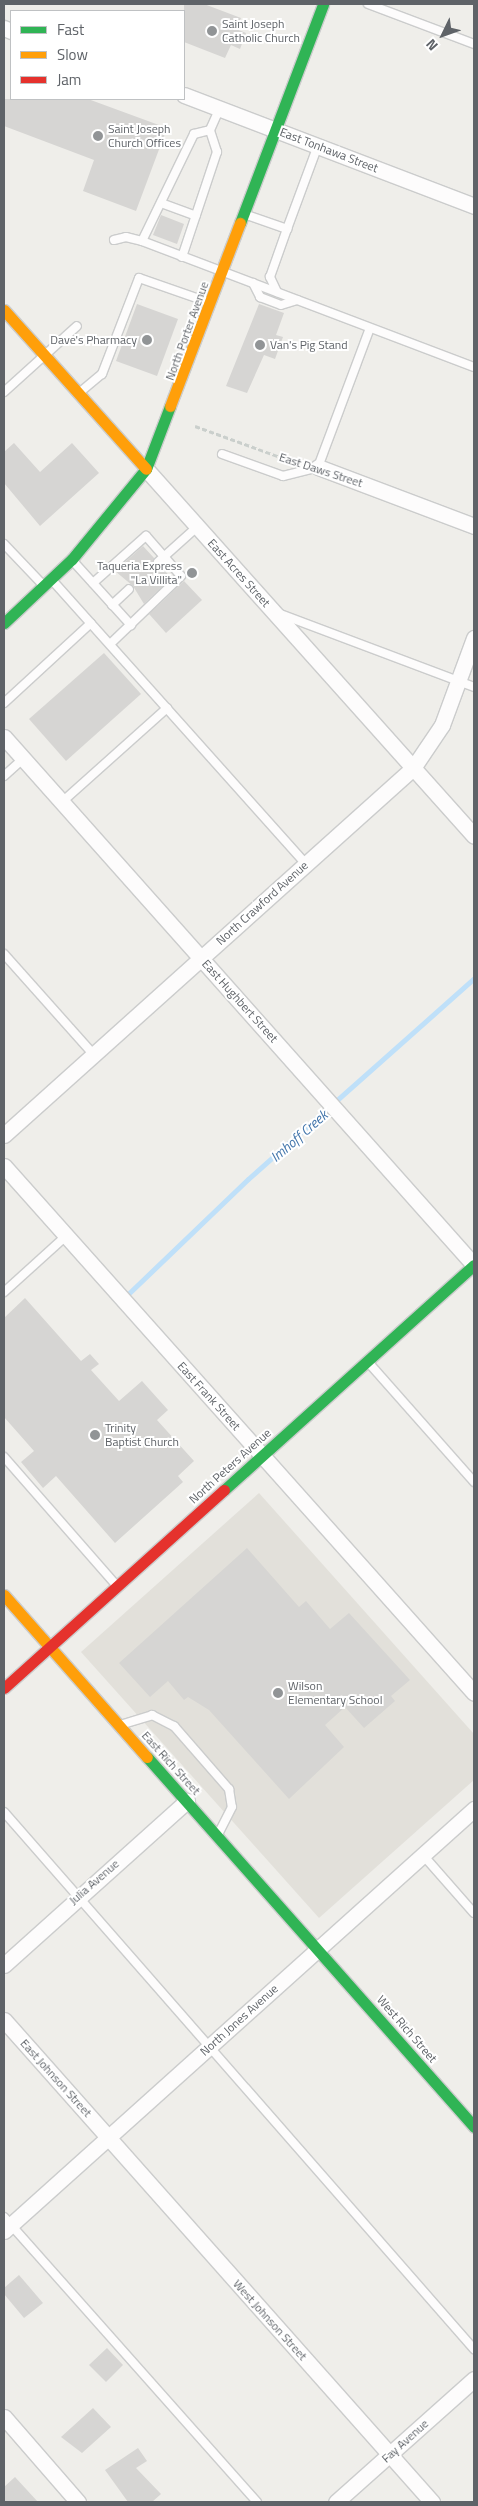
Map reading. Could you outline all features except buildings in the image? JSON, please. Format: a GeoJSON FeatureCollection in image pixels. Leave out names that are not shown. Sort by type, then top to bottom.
{"type":"FeatureCollection","features":[{"type":"Feature","properties":{"kind":"street","name":"North Porter Avenue"},"geometry":{"type":"LineString","coordinates":[[4,623],[72,560],[146,470],[212,304],[323,4]]}},
{"type":"Feature","properties":{"kind":"street","name":"East Tonhawa Street"},"geometry":{"type":"LineString","coordinates":[[185,95],[474,206]]}},
{"type":"Feature","properties":{"kind":"street","name":"East Acres Street"},"geometry":{"type":"LineString","coordinates":[[4,310],[474,836]]}},
{"type":"Feature","properties":{"kind":"street","name":"East Daws Street"},"geometry":{"type":"LineString","coordinates":[[318,467],[474,526]]}},
{"type":"Feature","properties":{"kind":"street","name":"North Crawford Avenue"},"geometry":{"type":"LineString","coordinates":[[4,1135],[413,768],[435,740],[474,638]]}},
{"type":"Feature","properties":{"kind":"street","name":"East Hughbert Street"},"geometry":{"type":"LineString","coordinates":[[4,737],[474,1265]]}},
{"type":"Feature","properties":{"kind":"street","name":"East Frank Street"},"geometry":{"type":"LineString","coordinates":[[4,1166],[474,1693]]}},
{"type":"Feature","properties":{"kind":"street","name":"North Peters Avenue"},"geometry":{"type":"LineString","coordinates":[[4,1688],[474,1265]]}},
{"type":"Feature","properties":{"kind":"street","name":"East Rich Street"},"geometry":{"type":"LineString","coordinates":[[4,1595],[319,1948]]}},
{"type":"Feature","properties":{"kind":"street","name":"Julia Avenue"},"geometry":{"type":"LineString","coordinates":[[4,1965],[78,1896],[187,1802]]}},
{"type":"Feature","properties":{"kind":"street","name":"North Jones Avenue"},"geometry":{"type":"LineString","coordinates":[[6,2224],[108,2137],[474,1809]]}},
{"type":"Feature","properties":{"kind":"street","name":"West Rich Street"},"geometry":{"type":"LineString","coordinates":[[319,1948],[474,2127]]}},
{"type":"Feature","properties":{"kind":"street","name":"East Johnson Street"},"geometry":{"type":"LineString","coordinates":[[4,2020],[108,2137]]}},
{"type":"Feature","properties":{"kind":"street","name":"West Johnson Street"},"geometry":{"type":"LineString","coordinates":[[108,2137],[432,2502]]}},
{"type":"Feature","properties":{"kind":"street","name":"Fay Avenue"},"geometry":{"type":"LineString","coordinates":[[336,2502],[474,2379]]}},
{"type":"Feature","properties":{"kind":"street"},"geometry":{"type":"LineString","coordinates":[[4,2417],[78,2502]]}},
{"type":"Feature","properties":{"kind":"lane"},"geometry":{"type":"LineString","coordinates":[[368,4],[474,44]]}},
{"type":"Feature","properties":{"kind":"lane"},"geometry":{"type":"LineString","coordinates":[[182,257],[217,152],[210,130],[220,108]]}},
{"type":"Feature","properties":{"kind":"lane"},"geometry":{"type":"LineString","coordinates":[[142,242],[194,134],[210,130]]}},
{"type":"Feature","properties":{"kind":"lane"},"geometry":{"type":"LineString","coordinates":[[277,292],[270,277],[318,145]]}},
{"type":"Feature","properties":{"kind":"lane"},"geometry":{"type":"LineString","coordinates":[[161,203],[196,216]]}},
{"type":"Feature","properties":{"kind":"lane"},"geometry":{"type":"LineString","coordinates":[[244,214],[287,229]]}},
{"type":"Feature","properties":{"kind":"lane"},"geometry":{"type":"LineString","coordinates":[[114,240],[126,237],[142,242],[474,367]]}},
{"type":"Feature","properties":{"kind":"lane"},"geometry":{"type":"LineString","coordinates":[[79,394],[102,374],[140,278],[212,304]]}},
{"type":"Feature","properties":{"kind":"lane"},"geometry":{"type":"LineString","coordinates":[[253,283],[260,297],[281,305],[298,300]]}},
{"type":"Feature","properties":{"kind":"lane"},"geometry":{"type":"LineString","coordinates":[[4,392],[77,326]]}},
{"type":"Feature","properties":{"kind":"lane"},"geometry":{"type":"LineString","coordinates":[[222,454],[283,476],[318,467],[370,328]]}},
{"type":"Feature","properties":{"kind":"lane"},"geometry":{"type":"LineString","coordinates":[[161,559],[197,527]]}},
{"type":"Feature","properties":{"kind":"lane"},"geometry":{"type":"LineString","coordinates":[[93,583],[146,536],[161,559],[182,576],[110,644]]}},
{"type":"Feature","properties":{"kind":"lane"},"geometry":{"type":"LineString","coordinates":[[4,544],[92,623],[306,864]]}},
{"type":"Feature","properties":{"kind":"lane"},"geometry":{"type":"LineString","coordinates":[[72,560],[131,625]]}},
{"type":"Feature","properties":{"kind":"lane"},"geometry":{"type":"LineString","coordinates":[[112,604],[129,589]]}},
{"type":"Feature","properties":{"kind":"lane"},"geometry":{"type":"LineString","coordinates":[[274,612],[474,687]]}},
{"type":"Feature","properties":{"kind":"lane"},"geometry":{"type":"LineString","coordinates":[[4,703],[92,623]]}},
{"type":"Feature","properties":{"kind":"lane"},"geometry":{"type":"LineString","coordinates":[[62,802],[167,708]]}},
{"type":"Feature","properties":{"kind":"lane"},"geometry":{"type":"LineString","coordinates":[[4,776],[23,759]]}},
{"type":"Feature","properties":{"kind":"lane"},"geometry":{"type":"LineString","coordinates":[[4,954],[94,1054]]}},
{"type":"Feature","properties":{"kind":"lane"},"geometry":{"type":"LineString","coordinates":[[4,1292],[66,1236]]}},
{"type":"Feature","properties":{"kind":"lane"},"geometry":{"type":"LineString","coordinates":[[367,1361],[474,1482]]}},
{"type":"Feature","properties":{"kind":"lane"},"geometry":{"type":"LineString","coordinates":[[4,1457],[117,1587]]}},
{"type":"Feature","properties":{"kind":"lane"},"geometry":{"type":"LineString","coordinates":[[120,1725],[144,1715],[166,1720],[222,1780],[232,1807],[217,1835]]}},
{"type":"Feature","properties":{"kind":"lane"},"geometry":{"type":"LineString","coordinates":[[4,1812],[474,2349]]}},
{"type":"Feature","properties":{"kind":"lane"},"geometry":{"type":"LineString","coordinates":[[423,1855],[474,1913]]}},
{"type":"Feature","properties":{"kind":"lane"},"geometry":{"type":"LineString","coordinates":[[6,2224],[257,2502]]}},
{"type":"Feature","properties":{"kind":"path","name":"East Daws Street"},"geometry":{"type":"LineString","coordinates":[[195,426],[318,467]]}},
{"type":"Feature","properties":{"kind":"shaded area","name":"Wilson Elementary School"},"geometry":{"type":"Polygon","coordinates":[[[259,1493],[474,1734],[474,1780],[319,1918],[81,1652],[259,1493]]]}},
{"type":"Feature","properties":{"kind":"waterway","name":"Imhoff Creek"},"geometry":{"type":"LineString","coordinates":[[126,1296],[248,1179],[474,978]]}},
{"type":"Feature","properties":{"kind":"traffic: fast"},"geometry":{"type":"LineString","coordinates":[[240,223],[323,4]]}},
{"type":"Feature","properties":{"kind":"traffic: fast"},"geometry":{"type":"LineString","coordinates":[[4,623],[72,559],[146,469],[170,406]]}},
{"type":"Feature","properties":{"kind":"traffic: fast"},"geometry":{"type":"LineString","coordinates":[[224,1490],[474,1265]]}},
{"type":"Feature","properties":{"kind":"traffic: fast"},"geometry":{"type":"LineString","coordinates":[[147,1757],[474,2127]]}},
{"type":"Feature","properties":{"kind":"traffic: slow"},"geometry":{"type":"LineString","coordinates":[[170,406],[240,223]]}},
{"type":"Feature","properties":{"kind":"traffic: slow"},"geometry":{"type":"LineString","coordinates":[[4,310],[146,469]]}},
{"type":"Feature","properties":{"kind":"traffic: slow"},"geometry":{"type":"LineString","coordinates":[[4,1595],[147,1757]]}},
{"type":"Feature","properties":{"kind":"traffic: jam"},"geometry":{"type":"LineString","coordinates":[[4,1688],[224,1490]]}},
{"type":"Feature","properties":{"kind":"place","name":"Saint Joseph Catholic Church"},"geometry":{"type":"Point","coordinates":[212,31]}},
{"type":"Feature","properties":{"kind":"place","name":"Saint Joseph Church Offices"},"geometry":{"type":"Point","coordinates":[98,136]}},
{"type":"Feature","properties":{"kind":"place","name":"Dave's Pharmacy"},"geometry":{"type":"Point","coordinates":[147,340]}},
{"type":"Feature","properties":{"kind":"place","name":"Van's Pig Stand"},"geometry":{"type":"Point","coordinates":[260,345]}},
{"type":"Feature","properties":{"kind":"place","name":"Taqueria Express \"La Villita\""},"geometry":{"type":"Point","coordinates":[192,573]}},
{"type":"Feature","properties":{"kind":"place","name":"Trinity Baptist Church"},"geometry":{"type":"Point","coordinates":[95,1435]}},
{"type":"Feature","properties":{"kind":"place","name":"Wilson Elementary School"},"geometry":{"type":"Point","coordinates":[278,1693]}}]}
